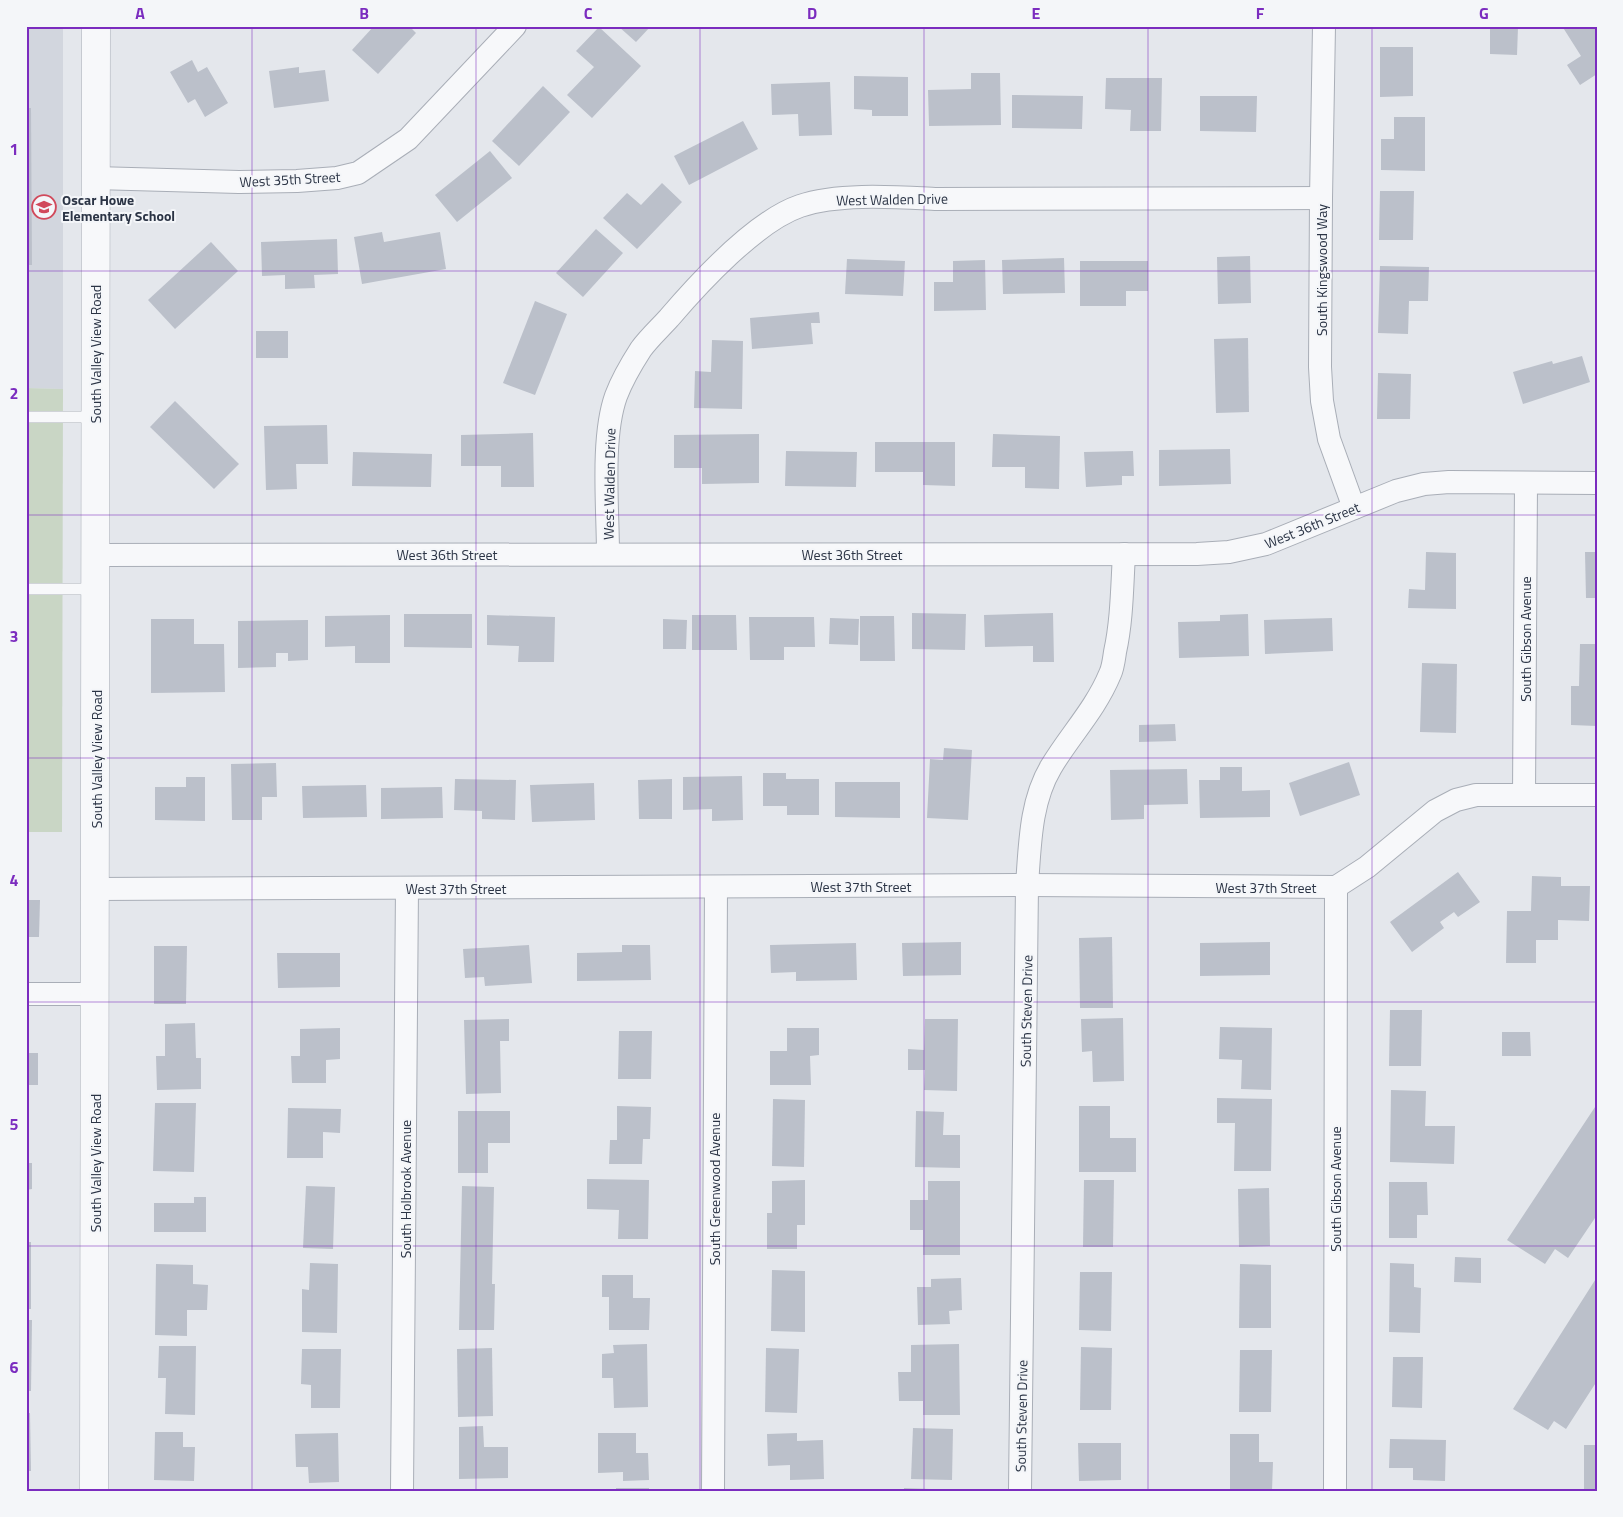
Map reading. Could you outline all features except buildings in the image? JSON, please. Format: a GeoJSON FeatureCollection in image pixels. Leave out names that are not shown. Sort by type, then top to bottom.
{"type":"FeatureCollection","features":[{"type":"Feature","properties":{"kind":"street","name":"South Valley View Road"},"geometry":{"type":"LineString","coordinates":[[94,1491],[96,26]]}},
{"type":"Feature","properties":{"kind":"street","name":"West 35th Street"},"geometry":{"type":"LineString","coordinates":[[96,178],[239,182],[297,181],[338,178],[358,173],[408,139],[515,26]]}},
{"type":"Feature","properties":{"kind":"street","name":"South Kingswood Way"},"geometry":{"type":"LineString","coordinates":[[1324,26],[1320,367],[1322,401],[1330,439],[1354,508]]}},
{"type":"Feature","properties":{"kind":"street","name":"West Walden Drive"},"geometry":{"type":"LineString","coordinates":[[608,554],[607,450],[610,422],[616,396],[626,376],[642,349],[691,292],[744,242],[774,220],[800,206],[829,200],[887,197],[935,199],[1321,198]]}},
{"type":"Feature","properties":{"kind":"street","name":"West 36th Street"},"geometry":{"type":"LineString","coordinates":[[95,555],[1197,554],[1229,552],[1266,544],[1396,491],[1424,484],[1449,482],[1597,484]]}},
{"type":"Feature","properties":{"kind":"street","name":"South Gibson Avenue"},"geometry":{"type":"LineString","coordinates":[[1524,795],[1526,484]]}},
{"type":"Feature","properties":{"kind":"street","name":"South Steven Drive"},"geometry":{"type":"LineString","coordinates":[[1020,1491],[1027,885],[1034,816],[1049,769],[1082,723],[1111,673],[1118,637],[1124,554]]}},
{"type":"Feature","properties":{"kind":"street","name":"West 37th Street"},"geometry":{"type":"LineString","coordinates":[[96,889],[1027,885],[1336,887],[1379,858],[1436,811],[1456,800],[1476,795],[1597,795]]}},
{"type":"Feature","properties":{"kind":"street","name":"South Greenwood Avenue"},"geometry":{"type":"LineString","coordinates":[[713,1491],[716,887]]}},
{"type":"Feature","properties":{"kind":"street","name":"South Gibson Avenue"},"geometry":{"type":"LineString","coordinates":[[1335,1491],[1336,887]]}},
{"type":"Feature","properties":{"kind":"street","name":"South Holbrook Avenue"},"geometry":{"type":"LineString","coordinates":[[402,1491],[407,888]]}},
{"type":"Feature","properties":{"kind":"street"},"geometry":{"type":"LineString","coordinates":[[26,994],[95,994]]}},
{"type":"Feature","properties":{"kind":"lane"},"geometry":{"type":"LineString","coordinates":[[26,417],[95,418]]}},
{"type":"Feature","properties":{"kind":"lane"},"geometry":{"type":"LineString","coordinates":[[26,589],[95,589]]}},
{"type":"Feature","properties":{"kind":"shaded area","name":"Oscar Howe Elementary School"},"geometry":{"type":"Polygon","coordinates":[[[26,26],[63,26],[63,389],[26,388],[26,26]]]}},
{"type":"Feature","properties":{"kind":"green space"},"geometry":{"type":"Polygon","coordinates":[[[26,388],[63,389],[62,832],[26,832],[26,388]]]}},
{"type":"Feature","properties":{"kind":"place","name":"Oscar Howe Elementary School"},"geometry":{"type":"Point","coordinates":[44,207]}}]}
